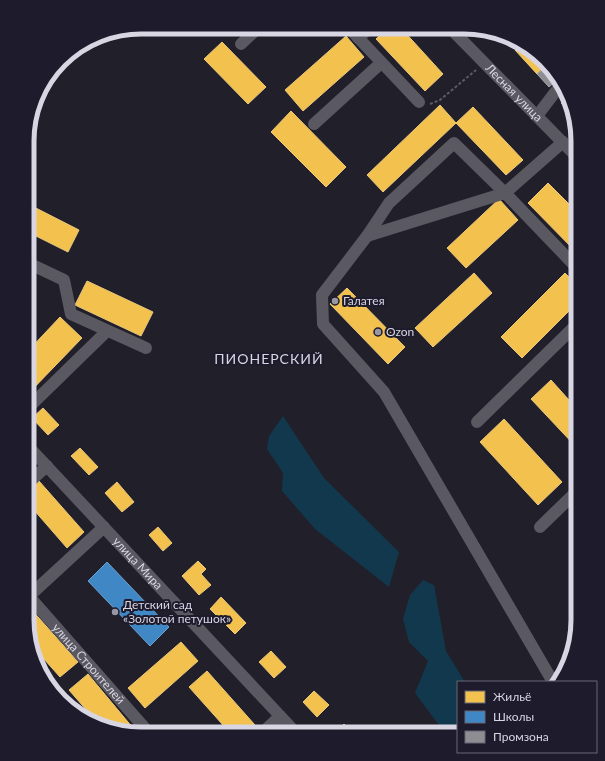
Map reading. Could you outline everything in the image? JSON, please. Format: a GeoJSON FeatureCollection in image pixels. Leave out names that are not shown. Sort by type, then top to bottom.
{"type":"FeatureCollection","features":[{"type":"Feature","properties":{"kind":"street"},"geometry":{"type":"LineString","coordinates":[[241,44],[252,34]]}},
{"type":"Feature","properties":{"kind":"street"},"geometry":{"type":"LineString","coordinates":[[354,34],[419,102]]}},
{"type":"Feature","properties":{"kind":"street"},"geometry":{"type":"LineString","coordinates":[[358,38],[363,34]]}},
{"type":"Feature","properties":{"kind":"street","name":"Лесная улица"},"geometry":{"type":"LineString","coordinates":[[456,34],[571,151]]}},
{"type":"Feature","properties":{"kind":"street"},"geometry":{"type":"LineString","coordinates":[[314,124],[381,63]]}},
{"type":"Feature","properties":{"kind":"street"},"geometry":{"type":"LineString","coordinates":[[536,116],[557,89]]}},
{"type":"Feature","properties":{"kind":"street"},"geometry":{"type":"LineString","coordinates":[[368,236],[505,193],[563,142]]}},
{"type":"Feature","properties":{"kind":"street"},"geometry":{"type":"LineString","coordinates":[[552,680],[384,392],[322,324],[322,295],[368,236],[389,203],[454,143],[505,193],[571,262]]}},
{"type":"Feature","properties":{"kind":"street"},"geometry":{"type":"LineString","coordinates":[[34,266],[64,280],[70,314],[146,348]]}},
{"type":"Feature","properties":{"kind":"street"},"geometry":{"type":"LineString","coordinates":[[477,422],[571,330]]}},
{"type":"Feature","properties":{"kind":"street"},"geometry":{"type":"LineString","coordinates":[[34,402],[107,331]]}},
{"type":"Feature","properties":{"kind":"street","name":"улица Мира"},"geometry":{"type":"LineString","coordinates":[[34,452],[290,727]]}},
{"type":"Feature","properties":{"kind":"street"},"geometry":{"type":"LineString","coordinates":[[34,478],[47,466]]}},
{"type":"Feature","properties":{"kind":"street"},"geometry":{"type":"LineString","coordinates":[[540,527],[571,497]]}},
{"type":"Feature","properties":{"kind":"street"},"geometry":{"type":"LineString","coordinates":[[34,591],[104,527]]}},
{"type":"Feature","properties":{"kind":"street","name":"улица Строителей"},"geometry":{"type":"LineString","coordinates":[[34,603],[139,727]]}},
{"type":"Feature","properties":{"kind":"street"},"geometry":{"type":"LineString","coordinates":[[268,727],[280,716]]}},
{"type":"Feature","properties":{"kind":"path"},"geometry":{"type":"LineString","coordinates":[[419,102],[429,105],[440,100],[485,63]]}},
{"type":"Feature","properties":{"kind":"water"},"geometry":{"type":"Polygon","coordinates":[[[283,416],[324,478],[399,552],[389,587],[315,529],[282,491],[283,473],[267,449],[269,436],[283,416]]]}},
{"type":"Feature","properties":{"kind":"water"},"geometry":{"type":"Polygon","coordinates":[[[423,580],[434,585],[446,651],[464,681],[457,681],[457,727],[440,727],[415,693],[428,661],[409,642],[403,619],[410,595],[423,580]]]}},
{"type":"Feature","properties":{"kind":"building: Жильё"},"geometry":{"type":"Polygon","coordinates":[[[381,34],[406,34],[443,74],[425,91],[376,39],[381,34]]]}},
{"type":"Feature","properties":{"kind":"building: Жильё"},"geometry":{"type":"Polygon","coordinates":[[[346,36],[364,57],[303,111],[285,90],[346,36]]]}},
{"type":"Feature","properties":{"kind":"building: Жильё"},"geometry":{"type":"Polygon","coordinates":[[[222,42],[266,87],[248,104],[204,59],[222,42]]]}},
{"type":"Feature","properties":{"kind":"building: Жильё"},"geometry":{"type":"Polygon","coordinates":[[[517,48],[523,52],[542,69],[537,74],[515,50],[517,48]]]}},
{"type":"Feature","properties":{"kind":"building: Жильё"},"geometry":{"type":"Polygon","coordinates":[[[440,105],[456,123],[383,192],[367,175],[440,105]]]}},
{"type":"Feature","properties":{"kind":"building: Жильё"},"geometry":{"type":"Polygon","coordinates":[[[473,107],[523,160],[506,175],[456,123],[473,107]]]}},
{"type":"Feature","properties":{"kind":"building: Жильё"},"geometry":{"type":"Polygon","coordinates":[[[291,111],[346,167],[326,187],[271,132],[291,111]]]}},
{"type":"Feature","properties":{"kind":"building: Жильё"},"geometry":{"type":"Polygon","coordinates":[[[548,183],[571,206],[571,247],[528,203],[548,183]]]}},
{"type":"Feature","properties":{"kind":"building: Жильё"},"geometry":{"type":"Polygon","coordinates":[[[499,199],[518,220],[466,268],[447,248],[499,199]]]}},
{"type":"Feature","properties":{"kind":"building: Жильё"},"geometry":{"type":"Polygon","coordinates":[[[34,207],[79,230],[68,252],[34,235],[34,207]]]}},
{"type":"Feature","properties":{"kind":"building: Жильё"},"geometry":{"type":"Polygon","coordinates":[[[474,273],[492,293],[433,347],[415,328],[474,273]]]}},
{"type":"Feature","properties":{"kind":"building: Жильё"},"geometry":{"type":"Polygon","coordinates":[[[565,273],[571,279],[571,309],[522,358],[501,337],[565,273]]]}},
{"type":"Feature","properties":{"kind":"building: Жильё"},"geometry":{"type":"Polygon","coordinates":[[[87,281],[153,312],[141,336],[75,305],[87,281]]]}},
{"type":"Feature","properties":{"kind":"building: Жильё"},"geometry":{"type":"Polygon","coordinates":[[[347,288],[405,347],[388,364],[330,304],[347,288]]]}},
{"type":"Feature","properties":{"kind":"building: Жильё"},"geometry":{"type":"Polygon","coordinates":[[[60,317],[82,338],[34,388],[34,345],[60,317]]]}},
{"type":"Feature","properties":{"kind":"building: Жильё"},"geometry":{"type":"Polygon","coordinates":[[[551,380],[571,402],[571,442],[531,399],[551,380]]]}},
{"type":"Feature","properties":{"kind":"building: Жильё"},"geometry":{"type":"Polygon","coordinates":[[[43,408],[59,425],[48,435],[34,420],[34,416],[43,408]]]}},
{"type":"Feature","properties":{"kind":"building: Жильё"},"geometry":{"type":"Polygon","coordinates":[[[504,419],[562,482],[538,505],[480,442],[504,419]]]}},
{"type":"Feature","properties":{"kind":"building: Жильё"},"geometry":{"type":"Polygon","coordinates":[[[80,448],[98,467],[89,475],[71,456],[80,448]]]}},
{"type":"Feature","properties":{"kind":"building: Жильё"},"geometry":{"type":"Polygon","coordinates":[[[39,481],[84,532],[67,548],[34,510],[34,486],[39,481]]]}},
{"type":"Feature","properties":{"kind":"building: Жильё"},"geometry":{"type":"Polygon","coordinates":[[[117,482],[134,502],[122,512],[105,493],[117,482]]]}},
{"type":"Feature","properties":{"kind":"building: Жильё"},"geometry":{"type":"Polygon","coordinates":[[[158,527],[172,543],[163,551],[149,535],[158,527]]]}},
{"type":"Feature","properties":{"kind":"building: Жильё"},"geometry":{"type":"Polygon","coordinates":[[[198,561],[206,569],[201,574],[211,585],[199,595],[182,576],[198,561]]]}},
{"type":"Feature","properties":{"kind":"building: Жильё"},"geometry":{"type":"Polygon","coordinates":[[[221,597],[246,623],[235,634],[210,609],[221,597]]]}},
{"type":"Feature","properties":{"kind":"building: Жильё"},"geometry":{"type":"Polygon","coordinates":[[[34,612],[78,662],[60,677],[40,655],[35,634],[34,612]]]}},
{"type":"Feature","properties":{"kind":"building: Жильё"},"geometry":{"type":"Polygon","coordinates":[[[181,642],[198,661],[145,708],[128,688],[181,642]]]}},
{"type":"Feature","properties":{"kind":"building: Жильё"},"geometry":{"type":"Polygon","coordinates":[[[271,651],[286,667],[274,678],[259,662],[271,651]]]}},
{"type":"Feature","properties":{"kind":"building: Жильё"},"geometry":{"type":"Polygon","coordinates":[[[207,671],[255,725],[253,727],[225,727],[189,687],[207,671]]]}},
{"type":"Feature","properties":{"kind":"building: Жильё"},"geometry":{"type":"Polygon","coordinates":[[[88,674],[132,727],[107,721],[89,713],[69,690],[88,674]]]}},
{"type":"Feature","properties":{"kind":"building: Жильё"},"geometry":{"type":"Polygon","coordinates":[[[314,691],[329,705],[317,717],[303,702],[314,691]]]}},
{"type":"Feature","properties":{"kind":"building: Школы"},"geometry":{"type":"Polygon","coordinates":[[[107,562],[169,627],[150,646],[88,581],[107,562]]]}},
{"type":"Feature","properties":{"kind":"building: Промзона"},"geometry":{"type":"Polygon","coordinates":[[[542,69],[554,83],[549,87],[537,74],[542,69]]]}},
{"type":"Feature","properties":{"kind":"place","name":"Галатея"},"geometry":{"type":"Point","coordinates":[335,301]}},
{"type":"Feature","properties":{"kind":"place","name":"Ozon"},"geometry":{"type":"Point","coordinates":[378,332]}},
{"type":"Feature","properties":{"kind":"place","name":"Детский сад «Золотой петушок»"},"geometry":{"type":"Point","coordinates":[115,612]}},
{"type":"Feature","properties":{"kind":"district","name":"ПИОНЕРСКИЙ"},"geometry":{"type":"Point","coordinates":[269,359]}}]}
